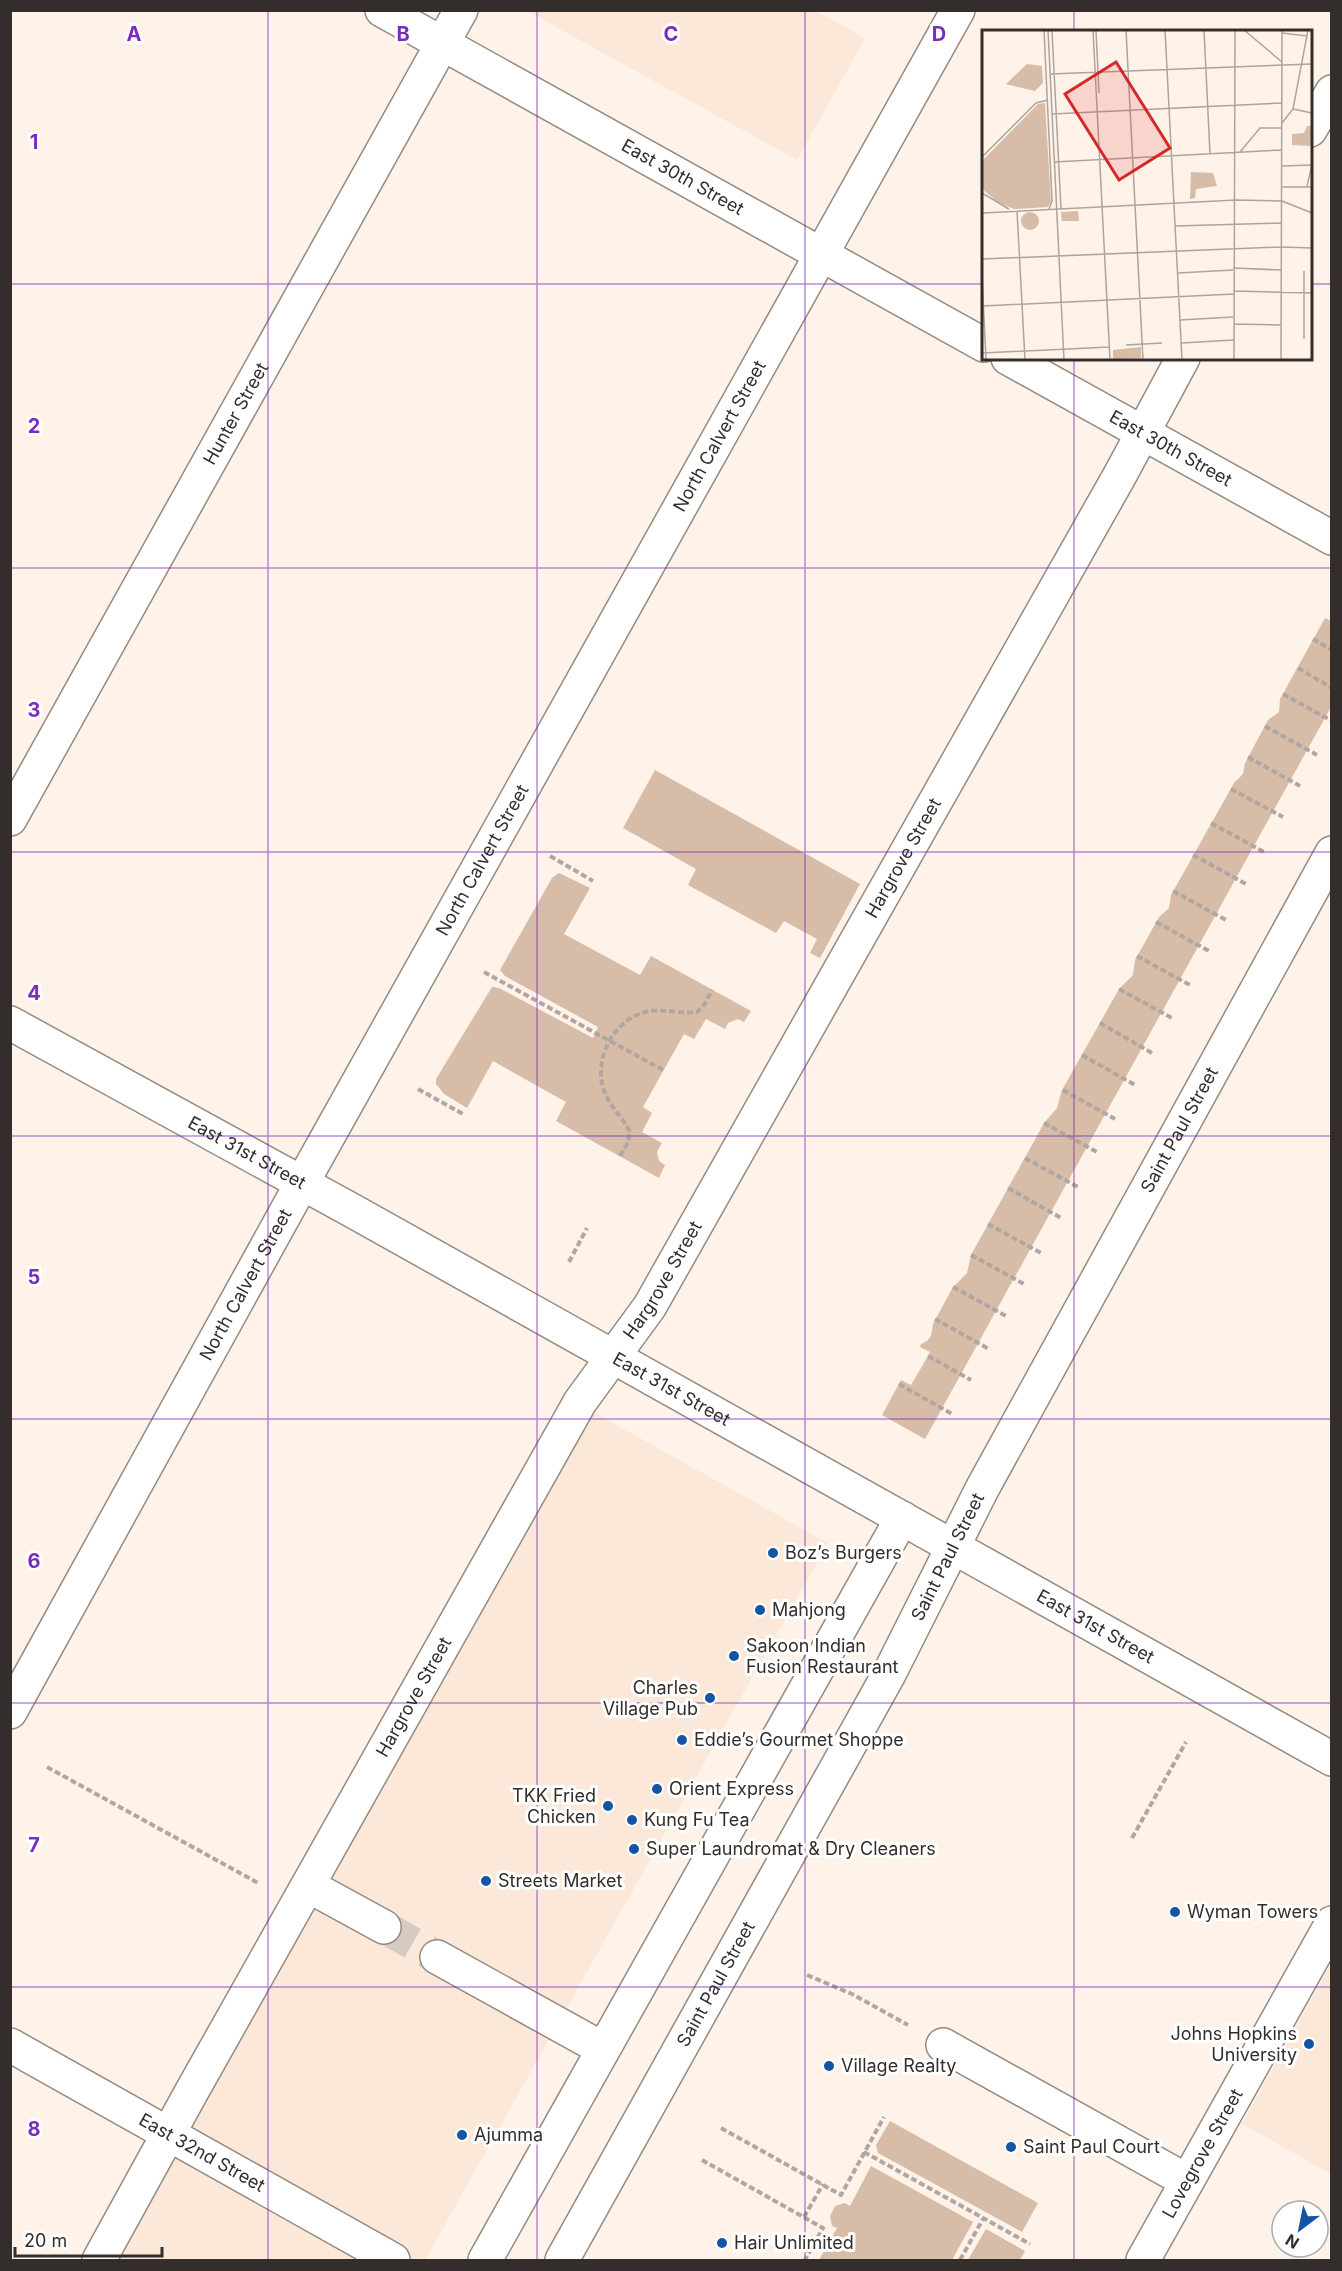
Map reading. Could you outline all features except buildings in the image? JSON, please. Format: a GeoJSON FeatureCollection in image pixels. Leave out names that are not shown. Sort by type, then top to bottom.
{"type":"FeatureCollection","features":[{"type":"Feature","properties":{"kind":"street","name":"East 30th Street"},"geometry":{"type":"LineString","coordinates":[[382,10],[982,344]]}},
{"type":"Feature","properties":{"kind":"street","name":"Hunter Street"},"geometry":{"type":"LineString","coordinates":[[10,819],[461,10]]}},
{"type":"Feature","properties":{"kind":"street","name":"North Calvert Street"},"geometry":{"type":"LineString","coordinates":[[10,1712],[302,1183],[958,10]]}},
{"type":"Feature","properties":{"kind":"street"},"geometry":{"type":"LineString","coordinates":[[1312,128],[1332,92]]}},
{"type":"Feature","properties":{"kind":"street","name":"East 30th Street"},"geometry":{"type":"LineString","coordinates":[[1012,360],[1332,538]]}},
{"type":"Feature","properties":{"kind":"street","name":"Hargrove Street"},"geometry":{"type":"LineString","coordinates":[[99,2260],[580,1402],[650,1306],[1143,434],[1182,360]]}},
{"type":"Feature","properties":{"kind":"street","name":"Saint Paul Street"},"geometry":{"type":"LineString","coordinates":[[562,2260],[889,1674],[982,1489],[1332,853]]}},
{"type":"Feature","properties":{"kind":"street","name":"East 31st Street"},"geometry":{"type":"LineString","coordinates":[[10,1023],[613,1356],[1332,1759]]}},
{"type":"Feature","properties":{"kind":"street"},"geometry":{"type":"LineString","coordinates":[[485,2260],[902,1518]]}},
{"type":"Feature","properties":{"kind":"street"},"geometry":{"type":"LineString","coordinates":[[303,1895],[384,1928]]}},
{"type":"Feature","properties":{"kind":"street","name":"Lovegrove Street"},"geometry":{"type":"LineString","coordinates":[[1143,2260],[1332,1923]]}},
{"type":"Feature","properties":{"kind":"street"},"geometry":{"type":"LineString","coordinates":[[437,1957],[603,2049]]}},
{"type":"Feature","properties":{"kind":"street","name":"East 32nd Street"},"geometry":{"type":"LineString","coordinates":[[10,2045],[393,2260]]}},
{"type":"Feature","properties":{"kind":"street"},"geometry":{"type":"LineString","coordinates":[[943,2045],[1187,2181]]}},
{"type":"Feature","properties":{"kind":"path"},"geometry":{"type":"LineString","coordinates":[[1313,639],[1332,650]]}},
{"type":"Feature","properties":{"kind":"path"},"geometry":{"type":"LineString","coordinates":[[1298,668],[1332,688]]}},
{"type":"Feature","properties":{"kind":"path"},"geometry":{"type":"LineString","coordinates":[[1283,694],[1332,721]]}},
{"type":"Feature","properties":{"kind":"path"},"geometry":{"type":"LineString","coordinates":[[1265,726],[1317,755]]}},
{"type":"Feature","properties":{"kind":"path"},"geometry":{"type":"LineString","coordinates":[[1248,757],[1300,786]]}},
{"type":"Feature","properties":{"kind":"path"},"geometry":{"type":"LineString","coordinates":[[1231,789],[1283,818]]}},
{"type":"Feature","properties":{"kind":"path"},"geometry":{"type":"LineString","coordinates":[[1211,823],[1264,852]]}},
{"type":"Feature","properties":{"kind":"path"},"geometry":{"type":"LineString","coordinates":[[1193,855],[1246,884]]}},
{"type":"Feature","properties":{"kind":"path"},"geometry":{"type":"LineString","coordinates":[[550,856],[593,881]]}},
{"type":"Feature","properties":{"kind":"path"},"geometry":{"type":"LineString","coordinates":[[1173,891],[1226,920]]}},
{"type":"Feature","properties":{"kind":"path"},"geometry":{"type":"LineString","coordinates":[[1156,922],[1209,951]]}},
{"type":"Feature","properties":{"kind":"path"},"geometry":{"type":"LineString","coordinates":[[1137,956],[1190,985]]}},
{"type":"Feature","properties":{"kind":"path"},"geometry":{"type":"LineString","coordinates":[[484,972],[663,1070]]}},
{"type":"Feature","properties":{"kind":"path"},"geometry":{"type":"LineString","coordinates":[[1119,989],[1172,1018]]}},
{"type":"Feature","properties":{"kind":"path"},"geometry":{"type":"LineString","coordinates":[[620,1156],[628,1142],[630,1132],[604,1092],[601,1076],[602,1057],[610,1041],[618,1027],[633,1017],[649,1011],[697,1012],[704,1005],[712,990]]}},
{"type":"Feature","properties":{"kind":"path"},"geometry":{"type":"LineString","coordinates":[[1100,1023],[1152,1053]]}},
{"type":"Feature","properties":{"kind":"path"},"geometry":{"type":"LineString","coordinates":[[1082,1055],[1135,1085]]}},
{"type":"Feature","properties":{"kind":"path"},"geometry":{"type":"LineString","coordinates":[[418,1089],[463,1114]]}},
{"type":"Feature","properties":{"kind":"path"},"geometry":{"type":"LineString","coordinates":[[1062,1090],[1115,1119]]}},
{"type":"Feature","properties":{"kind":"path"},"geometry":{"type":"LineString","coordinates":[[1044,1123],[1097,1152]]}},
{"type":"Feature","properties":{"kind":"path"},"geometry":{"type":"LineString","coordinates":[[1024,1158],[1078,1187]]}},
{"type":"Feature","properties":{"kind":"path"},"geometry":{"type":"LineString","coordinates":[[1008,1188],[1061,1218]]}},
{"type":"Feature","properties":{"kind":"path"},"geometry":{"type":"LineString","coordinates":[[988,1224],[1041,1253]]}},
{"type":"Feature","properties":{"kind":"path"},"geometry":{"type":"LineString","coordinates":[[569,1262],[587,1228]]}},
{"type":"Feature","properties":{"kind":"path"},"geometry":{"type":"LineString","coordinates":[[971,1255],[1024,1284]]}},
{"type":"Feature","properties":{"kind":"path"},"geometry":{"type":"LineString","coordinates":[[953,1287],[1006,1316]]}},
{"type":"Feature","properties":{"kind":"path"},"geometry":{"type":"LineString","coordinates":[[935,1319],[988,1349]]}},
{"type":"Feature","properties":{"kind":"path"},"geometry":{"type":"LineString","coordinates":[[928,1356],[971,1380]]}},
{"type":"Feature","properties":{"kind":"path"},"geometry":{"type":"LineString","coordinates":[[899,1384],[952,1414]]}},
{"type":"Feature","properties":{"kind":"path"},"geometry":{"type":"LineString","coordinates":[[1132,1838],[1186,1742]]}},
{"type":"Feature","properties":{"kind":"path"},"geometry":{"type":"LineString","coordinates":[[47,1767],[303,1895]]}},
{"type":"Feature","properties":{"kind":"path"},"geometry":{"type":"LineString","coordinates":[[807,1976],[852,1994],[943,2045]]}},
{"type":"Feature","properties":{"kind":"path"},"geometry":{"type":"LineString","coordinates":[[721,2128],[841,2195],[884,2117]]}},
{"type":"Feature","properties":{"kind":"path"},"geometry":{"type":"LineString","coordinates":[[864,2152],[1030,2244]]}},
{"type":"Feature","properties":{"kind":"path"},"geometry":{"type":"LineString","coordinates":[[702,2160],[823,2228],[805,2260]]}},
{"type":"Feature","properties":{"kind":"path"},"geometry":{"type":"LineString","coordinates":[[804,2217],[823,2184]]}},
{"type":"Feature","properties":{"kind":"path"},"geometry":{"type":"LineString","coordinates":[[960,2260],[983,2219]]}},
{"type":"Feature","properties":{"kind":"shaded area"},"geometry":{"type":"Polygon","coordinates":[[[527,11],[816,11],[865,38],[797,160],[527,11]]]}},
{"type":"Feature","properties":{"kind":"shaded area"},"geometry":{"type":"Polygon","coordinates":[[[1325,618],[1331,621],[1331,707],[925,1439],[882,1415],[901,1380],[911,1385],[928,1356],[930,1352],[920,1347],[921,1344],[931,1336],[933,1324],[953,1287],[967,1273],[971,1255],[1044,1123],[1057,1108],[1062,1090],[1119,989],[1133,975],[1135,960],[1159,917],[1169,908],[1171,895],[1234,783],[1243,774],[1245,763],[1268,720],[1279,712],[1280,699],[1325,618]]]}},
{"type":"Feature","properties":{"kind":"shaded area"},"geometry":{"type":"Polygon","coordinates":[[[655,770],[860,884],[820,958],[810,953],[817,939],[784,921],[776,933],[688,885],[696,869],[623,828],[655,770]]]}},
{"type":"Feature","properties":{"kind":"shaded area"},"geometry":{"type":"Polygon","coordinates":[[[559,873],[590,888],[564,934],[640,975],[651,956],[751,1011],[744,1022],[738,1019],[728,1023],[725,1029],[706,1019],[694,1039],[684,1034],[643,1107],[652,1113],[642,1132],[662,1143],[657,1152],[659,1161],[665,1165],[659,1178],[556,1121],[566,1102],[493,1061],[467,1108],[444,1094],[436,1084],[436,1079],[492,987],[499,988],[593,1038],[598,1027],[505,976],[500,970],[552,878],[559,873]]]}},
{"type":"Feature","properties":{"kind":"shaded area"},"geometry":{"type":"Polygon","coordinates":[[[579,1404],[828,1543],[425,2260],[97,2260],[579,1404]]]}},
{"type":"Feature","properties":{"kind":"shaded area","name":"Johns Hopkins University"},"geometry":{"type":"Polygon","coordinates":[[[1331,1964],[1332,2174],[1242,2124],[1331,1964]]]}},
{"type":"Feature","properties":{"kind":"shaded area"},"geometry":{"type":"Polygon","coordinates":[[[890,2121],[1038,2203],[1022,2232],[878,2153],[876,2145],[890,2121]]]}},
{"type":"Feature","properties":{"kind":"shaded area"},"geometry":{"type":"Polygon","coordinates":[[[871,2166],[973,2222],[952,2260],[819,2260],[837,2228],[832,2226],[830,2216],[835,2206],[845,2203],[850,2206],[871,2166]]]}},
{"type":"Feature","properties":{"kind":"shaded area"},"geometry":{"type":"Polygon","coordinates":[[[986,2229],[1025,2251],[1020,2260],[968,2260],[986,2229]]]}},
{"type":"Feature","properties":{"kind":"tunnel"},"geometry":{"type":"LineString","coordinates":[[384,1927],[437,1957]]}},
{"type":"Feature","properties":{"kind":"place","name":"Boz’s Burgers"},"geometry":{"type":"Point","coordinates":[773,1553]}},
{"type":"Feature","properties":{"kind":"place","name":"Mahjong"},"geometry":{"type":"Point","coordinates":[760,1610]}},
{"type":"Feature","properties":{"kind":"place","name":"Sakoon Indian Fusion Restaurant"},"geometry":{"type":"Point","coordinates":[734,1656]}},
{"type":"Feature","properties":{"kind":"place","name":"Charles Village Pub"},"geometry":{"type":"Point","coordinates":[710,1698]}},
{"type":"Feature","properties":{"kind":"place","name":"Eddie’s Gourmet Shoppe"},"geometry":{"type":"Point","coordinates":[682,1740]}},
{"type":"Feature","properties":{"kind":"place","name":"Orient Express"},"geometry":{"type":"Point","coordinates":[657,1789]}},
{"type":"Feature","properties":{"kind":"place","name":"TKK Fried Chicken"},"geometry":{"type":"Point","coordinates":[608,1806]}},
{"type":"Feature","properties":{"kind":"place","name":"Kung Fu Tea"},"geometry":{"type":"Point","coordinates":[632,1820]}},
{"type":"Feature","properties":{"kind":"place","name":"Super Laundromat & Dry Cleaners"},"geometry":{"type":"Point","coordinates":[634,1849]}},
{"type":"Feature","properties":{"kind":"place","name":"Streets Market"},"geometry":{"type":"Point","coordinates":[486,1881]}},
{"type":"Feature","properties":{"kind":"place","name":"Wyman Towers"},"geometry":{"type":"Point","coordinates":[1175,1912]}},
{"type":"Feature","properties":{"kind":"place","name":"Johns Hopkins University"},"geometry":{"type":"Point","coordinates":[1309,2044]}},
{"type":"Feature","properties":{"kind":"place","name":"Village Realty"},"geometry":{"type":"Point","coordinates":[829,2066]}},
{"type":"Feature","properties":{"kind":"place","name":"Ajumma"},"geometry":{"type":"Point","coordinates":[462,2135]}},
{"type":"Feature","properties":{"kind":"place","name":"Saint Paul Court"},"geometry":{"type":"Point","coordinates":[1011,2147]}},
{"type":"Feature","properties":{"kind":"place","name":"Hair Unlimited"},"geometry":{"type":"Point","coordinates":[722,2243]}}]}
